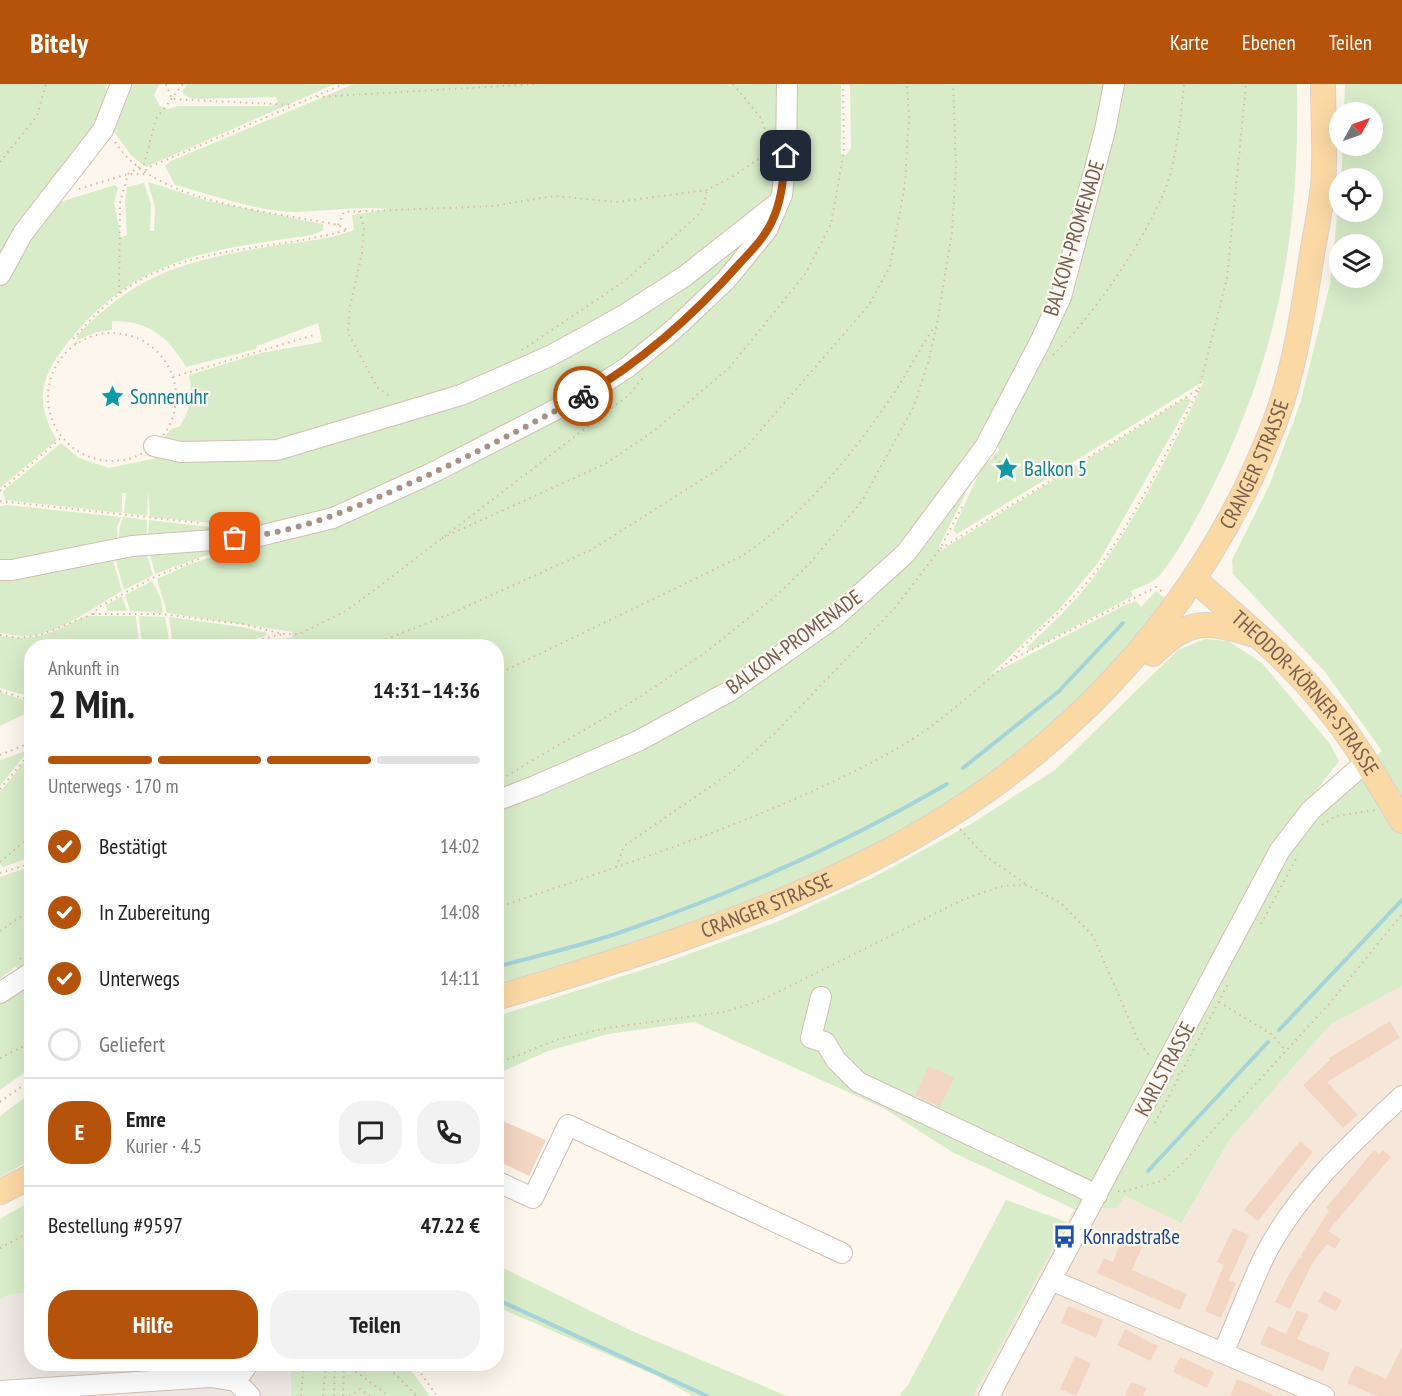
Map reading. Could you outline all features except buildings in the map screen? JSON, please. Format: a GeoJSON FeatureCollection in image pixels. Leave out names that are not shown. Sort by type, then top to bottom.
{"type":"FeatureCollection","features":[{"type":"Feature","properties":{"kind":"main road","name":"CRANGER STRASSE"},"geometry":{"type":"LineString","coordinates":[[504,996],[620,960],[772,905],[850,871],[948,816],[1017,769],[1065,729],[1119,677],[1194,579],[1242,497],[1277,416],[1299,338],[1323,184],[1323,84]]}},
{"type":"Feature","properties":{"kind":"main road","name":"THEODOR-KÖRNER-STRASSE"},"geometry":{"type":"LineString","coordinates":[[1194,579],[1259,637],[1329,709],[1366,762],[1396,812]]}},
{"type":"Feature","properties":{"kind":"main road","name":"CRANGER STRASSE"},"geometry":{"type":"LineString","coordinates":[[1017,769],[1045,759],[1096,713],[1174,634],[1208,624],[1259,637]]}},
{"type":"Feature","properties":{"kind":"main road"},"geometry":{"type":"LineString","coordinates":[[0,1192],[24,1180]]}},
{"type":"Feature","properties":{"kind":"street"},"geometry":{"type":"LineString","coordinates":[[0,275],[23,233],[51,195],[92,148],[104,126],[121,84]]}},
{"type":"Feature","properties":{"kind":"street"},"geometry":{"type":"LineString","coordinates":[[0,570],[12,570],[132,546],[255,537],[333,518],[432,473],[585,394],[628,366],[673,330],[726,279],[767,230],[779,202],[786,156],[787,84]]}},
{"type":"Feature","properties":{"kind":"street","name":"BALKON-PROMENADE"},"geometry":{"type":"LineString","coordinates":[[504,798],[638,741],[730,691],[834,618],[906,553],[985,447],[1056,306],[1105,129],[1114,84]]}},
{"type":"Feature","properties":{"kind":"street"},"geometry":{"type":"LineString","coordinates":[[154,446],[181,452],[277,450],[461,395],[552,355],[626,314],[693,271],[779,202]]}},
{"type":"Feature","properties":{"kind":"street","name":"KARLSTRASSE"},"geometry":{"type":"LineString","coordinates":[[989,1396],[1280,850],[1311,810],[1366,762]]}},
{"type":"Feature","properties":{"kind":"street"},"geometry":{"type":"LineString","coordinates":[[0,993],[24,977]]}},
{"type":"Feature","properties":{"kind":"street"},"geometry":{"type":"LineString","coordinates":[[820,997],[811,1038],[825,1042],[836,1060],[858,1082],[1097,1195]]}},
{"type":"Feature","properties":{"kind":"street"},"geometry":{"type":"LineString","coordinates":[[1224,1352],[1264,1258],[1299,1203],[1345,1150],[1402,1096]]}},
{"type":"Feature","properties":{"kind":"street"},"geometry":{"type":"LineString","coordinates":[[504,1185],[533,1198],[568,1125],[842,1253]]}},
{"type":"Feature","properties":{"kind":"street"},"geometry":{"type":"LineString","coordinates":[[1051,1280],[1324,1396]]}},
{"type":"Feature","properties":{"kind":"street"},"geometry":{"type":"LineString","coordinates":[[236,1381],[243,1371]]}},
{"type":"Feature","properties":{"kind":"street"},"geometry":{"type":"LineString","coordinates":[[0,1391],[211,1377],[236,1381],[250,1396]]}},
{"type":"Feature","properties":{"kind":"path"},"geometry":{"type":"LineString","coordinates":[[0,162],[37,116],[46,84]]}},
{"type":"Feature","properties":{"kind":"path"},"geometry":{"type":"LineString","coordinates":[[166,84],[172,99]]}},
{"type":"Feature","properties":{"kind":"path"},"geometry":{"type":"LineString","coordinates":[[145,174],[144,164],[153,127],[183,84]]}},
{"type":"Feature","properties":{"kind":"path"},"geometry":{"type":"LineString","coordinates":[[145,174],[147,168],[344,84]]}},
{"type":"Feature","properties":{"kind":"path"},"geometry":{"type":"LineString","coordinates":[[314,97],[537,84]]}},
{"type":"Feature","properties":{"kind":"path"},"geometry":{"type":"LineString","coordinates":[[338,225],[344,212],[492,206],[555,196],[617,202],[707,190],[732,177],[772,149],[761,118],[733,84]]}},
{"type":"Feature","properties":{"kind":"path"},"geometry":{"type":"LineString","coordinates":[[438,540],[605,464],[654,431],[729,368],[806,273],[831,224],[844,151],[843,84]]}},
{"type":"Feature","properties":{"kind":"path"},"geometry":{"type":"LineString","coordinates":[[387,639],[450,614],[591,550],[714,472],[747,446],[869,305],[890,266],[905,184],[909,116],[907,84]]}},
{"type":"Feature","properties":{"kind":"path"},"geometry":{"type":"LineString","coordinates":[[504,777],[574,738],[673,676],[777,595],[811,562],[862,501],[913,408],[929,360],[937,324],[952,232],[956,166],[953,84]]}},
{"type":"Feature","properties":{"kind":"path"},"geometry":{"type":"LineString","coordinates":[[1051,357],[1094,307],[1151,222],[1170,176],[1179,131],[1184,84]]}},
{"type":"Feature","properties":{"kind":"path"},"geometry":{"type":"LineString","coordinates":[[504,905],[726,828],[818,788],[893,751],[946,714],[1011,660],[1063,609],[1101,565],[1199,389],[1227,278],[1246,84]]}},
{"type":"Feature","properties":{"kind":"path"},"geometry":{"type":"LineString","coordinates":[[172,99],[296,105]]}},
{"type":"Feature","properties":{"kind":"path"},"geometry":{"type":"LineString","coordinates":[[76,344],[73,339],[119,293],[177,264],[208,255],[347,230],[338,225],[171,188],[137,169],[104,126]]}},
{"type":"Feature","properties":{"kind":"path"},"geometry":{"type":"LineString","coordinates":[[72,191],[128,174],[144,164]]}},
{"type":"Feature","properties":{"kind":"path"},"geometry":{"type":"LineString","coordinates":[[128,174],[145,174]]}},
{"type":"Feature","properties":{"kind":"path"},"geometry":{"type":"LineString","coordinates":[[119,293],[120,203],[128,174]]}},
{"type":"Feature","properties":{"kind":"path"},"geometry":{"type":"LineString","coordinates":[[521,350],[626,280],[698,215],[703,208],[707,190]]}},
{"type":"Feature","properties":{"kind":"path"},"geometry":{"type":"LineString","coordinates":[[359,211],[364,228],[362,253],[350,306],[348,333],[377,387],[412,410]]}},
{"type":"Feature","properties":{"kind":"path"},"geometry":{"type":"LineString","coordinates":[[504,671],[740,557],[771,537],[793,518],[848,454],[896,391],[937,324]]}},
{"type":"Feature","properties":{"kind":"path"},"geometry":{"type":"LineString","coordinates":[[119,333],[141,340],[159,354],[173,377],[176,405],[168,427],[154,446],[139,455],[123,460],[106,461],[90,457],[74,449],[62,438],[51,419],[47,398],[51,377],[60,358],[76,344],[97,334],[119,333]]}},
{"type":"Feature","properties":{"kind":"path"},"geometry":{"type":"LineString","coordinates":[[173,377],[314,335]]}},
{"type":"Feature","properties":{"kind":"path"},"geometry":{"type":"LineString","coordinates":[[262,639],[283,634],[299,634],[346,611],[629,396],[650,369]]}},
{"type":"Feature","properties":{"kind":"path"},"geometry":{"type":"LineString","coordinates":[[940,549],[1199,389]]}},
{"type":"Feature","properties":{"kind":"path"},"geometry":{"type":"LineString","coordinates":[[0,491],[62,438]]}},
{"type":"Feature","properties":{"kind":"path"},"geometry":{"type":"LineString","coordinates":[[990,452],[1006,469]]}},
{"type":"Feature","properties":{"kind":"path"},"geometry":{"type":"LineString","coordinates":[[0,501],[210,524]]}},
{"type":"Feature","properties":{"kind":"path"},"geometry":{"type":"LineString","coordinates":[[616,867],[624,846],[734,771],[775,733],[894,609],[940,549],[963,504]]}},
{"type":"Feature","properties":{"kind":"path"},"geometry":{"type":"LineString","coordinates":[[93,614],[99,607],[152,578],[209,555]]}},
{"type":"Feature","properties":{"kind":"path"},"geometry":{"type":"LineString","coordinates":[[1011,660],[1155,587],[1178,602]]}},
{"type":"Feature","properties":{"kind":"path"},"geometry":{"type":"LineString","coordinates":[[0,635],[19,638],[40,635],[93,614],[161,614],[243,624],[283,634]]}},
{"type":"Feature","properties":{"kind":"path"},"geometry":{"type":"LineString","coordinates":[[0,691],[24,698]]}},
{"type":"Feature","properties":{"kind":"path"},"geometry":{"type":"LineString","coordinates":[[0,756],[24,746]]}},
{"type":"Feature","properties":{"kind":"path"},"geometry":{"type":"LineString","coordinates":[[0,789],[24,760]]}},
{"type":"Feature","properties":{"kind":"path"},"geometry":{"type":"LineString","coordinates":[[1318,828],[1336,816],[1375,811],[1396,812]]}},
{"type":"Feature","properties":{"kind":"path"},"geometry":{"type":"LineString","coordinates":[[948,816],[983,854],[1027,885],[1061,903],[1093,936],[1138,1040],[1152,1059],[1165,1067],[1180,1075],[1230,981]]}},
{"type":"Feature","properties":{"kind":"path"},"geometry":{"type":"LineString","coordinates":[[0,862],[24,842]]}},
{"type":"Feature","properties":{"kind":"path"},"geometry":{"type":"LineString","coordinates":[[1256,933],[1301,849]]}},
{"type":"Feature","properties":{"kind":"path"},"geometry":{"type":"LineString","coordinates":[[0,873],[24,866]]}},
{"type":"Feature","properties":{"kind":"path"},"geometry":{"type":"LineString","coordinates":[[504,1061],[559,1039],[607,1028],[724,1012],[762,1000],[964,899],[1003,886],[1027,885]]}},
{"type":"Feature","properties":{"kind":"path"},"geometry":{"type":"LineString","coordinates":[[0,931],[24,914]]}},
{"type":"Feature","properties":{"kind":"path"},"geometry":{"type":"LineString","coordinates":[[1118,1191],[1164,1180],[1183,1163],[1286,1051],[1402,915]]}},
{"type":"Feature","properties":{"kind":"path"},"geometry":{"type":"LineString","coordinates":[[1219,1002],[1271,1034],[1286,1051]]}},
{"type":"Feature","properties":{"kind":"path"},"geometry":{"type":"LineString","coordinates":[[0,1058],[24,1046]]}},
{"type":"Feature","properties":{"kind":"path"},"geometry":{"type":"LineString","coordinates":[[0,1102],[24,1085]]}},
{"type":"Feature","properties":{"kind":"path"},"geometry":{"type":"LineString","coordinates":[[0,1248],[24,1234]]}},
{"type":"Feature","properties":{"kind":"path"},"geometry":{"type":"LineString","coordinates":[[301,1396],[303,1371]]}},
{"type":"Feature","properties":{"kind":"path"},"geometry":{"type":"LineString","coordinates":[[323,1396],[325,1371]]}},
{"type":"Feature","properties":{"kind":"path"},"geometry":{"type":"LineString","coordinates":[[334,1396],[335,1371]]}},
{"type":"Feature","properties":{"kind":"path"},"geometry":{"type":"LineString","coordinates":[[341,1396],[344,1390],[345,1371]]}},
{"type":"Feature","properties":{"kind":"path"},"geometry":{"type":"LineString","coordinates":[[355,1371],[389,1396]]}},
{"type":"Feature","properties":{"kind":"path"},"geometry":{"type":"LineString","coordinates":[[392,1371],[417,1396]]}},
{"type":"Feature","properties":{"kind":"path"},"geometry":{"type":"LineString","coordinates":[[419,1371],[437,1396]]}},
{"type":"Feature","properties":{"kind":"path"},"geometry":{"type":"LineString","coordinates":[[349,1396],[360,1389],[369,1396]]}},
{"type":"Feature","properties":{"kind":"shaded area"},"geometry":{"type":"Polygon","coordinates":[[[1402,986],[1402,1396],[973,1396],[1074,1209],[1116,1208],[1124,1196],[1183,1222],[1228,1142],[1330,1025],[1402,986]]]}},
{"type":"Feature","properties":{"kind":"shaded area"},"geometry":{"type":"Polygon","coordinates":[[[24,1293],[24,1371],[291,1371],[291,1396],[0,1396],[0,1300],[8,1295],[24,1293]]]}},
{"type":"Feature","properties":{"kind":"green space"},"geometry":{"type":"Polygon","coordinates":[[[0,84],[107,84],[101,121],[0,260],[0,84]]]}},
{"type":"Feature","properties":{"kind":"green space"},"geometry":{"type":"Polygon","coordinates":[[[124,84],[159,84],[154,95],[160,106],[169,109],[178,106],[272,106],[278,102],[276,97],[193,99],[184,95],[182,91],[188,84],[335,84],[146,167],[131,155],[108,124],[124,84]]]}},
{"type":"Feature","properties":{"kind":"green space"},"geometry":{"type":"Polygon","coordinates":[[[354,84],[783,84],[782,106],[777,111],[776,146],[783,150],[779,193],[640,299],[528,362],[462,389],[275,443],[160,443],[171,429],[180,426],[187,413],[191,396],[189,375],[261,353],[322,342],[318,323],[257,346],[256,349],[186,367],[164,339],[147,327],[137,324],[112,321],[112,330],[97,332],[78,340],[77,336],[99,314],[122,296],[168,271],[219,256],[336,236],[354,230],[352,215],[389,209],[354,208],[297,212],[267,209],[175,185],[165,166],[171,161],[354,84]]]}},
{"type":"Feature","properties":{"kind":"green space"},"geometry":{"type":"Polygon","coordinates":[[[789,84],[841,84],[841,154],[846,155],[851,148],[850,84],[1106,84],[1085,185],[1055,296],[984,434],[972,447],[977,451],[911,540],[851,595],[726,687],[635,735],[504,792],[504,639],[281,639],[292,637],[293,632],[167,613],[157,579],[190,564],[332,521],[586,397],[776,222],[789,84]]]}},
{"type":"Feature","properties":{"kind":"green space"},"geometry":{"type":"Polygon","coordinates":[[[1119,84],[1297,84],[1297,140],[1289,245],[1268,345],[1252,394],[1233,444],[1209,494],[1178,549],[1156,578],[1131,591],[1133,596],[1029,651],[1027,647],[1076,598],[1107,559],[1166,458],[1204,381],[957,534],[953,530],[986,458],[989,461],[999,450],[996,445],[1038,358],[1119,84]]]}},
{"type":"Feature","properties":{"kind":"green space"},"geometry":{"type":"Polygon","coordinates":[[[1345,84],[1402,84],[1402,986],[1330,1025],[1228,1142],[1182,1223],[1125,1196],[1116,1208],[1074,1209],[952,1152],[885,1109],[694,1022],[608,1034],[548,1051],[504,1071],[504,1014],[667,962],[779,921],[874,877],[971,824],[1055,770],[1178,650],[1205,639],[1228,641],[1262,663],[1330,744],[1339,761],[1311,798],[1317,804],[1382,751],[1325,672],[1233,574],[1232,560],[1269,486],[1300,404],[1329,288],[1383,288],[1383,234],[1335,234],[1337,222],[1383,222],[1383,168],[1342,168],[1342,156],[1383,156],[1383,102],[1344,102],[1345,84]]]}},
{"type":"Feature","properties":{"kind":"green space"},"geometry":{"type":"Polygon","coordinates":[[[148,182],[208,201],[323,224],[323,230],[312,235],[241,246],[178,262],[149,274],[122,291],[95,313],[59,353],[52,365],[44,389],[43,401],[49,426],[57,440],[0,488],[0,280],[34,220],[52,212],[60,202],[115,185],[118,188],[114,203],[121,237],[127,235],[125,203],[127,187],[144,183],[151,204],[150,231],[154,231],[155,208],[148,182]]]}},
{"type":"Feature","properties":{"kind":"green space"},"geometry":{"type":"Polygon","coordinates":[[[770,218],[687,311],[583,391],[328,514],[259,531],[244,526],[150,517],[148,491],[147,516],[124,513],[126,493],[122,493],[122,513],[5,500],[3,491],[61,443],[79,458],[109,468],[166,456],[233,455],[553,357],[770,218]]]}},
{"type":"Feature","properties":{"kind":"green space"},"geometry":{"type":"Polygon","coordinates":[[[1187,397],[1191,400],[1098,563],[1060,608],[990,675],[1123,606],[1136,601],[1141,607],[1156,591],[1166,599],[1113,666],[1047,734],[942,810],[774,896],[504,986],[504,800],[800,647],[961,491],[966,493],[939,546],[940,551],[1187,397]]]}},
{"type":"Feature","properties":{"kind":"green space"},"geometry":{"type":"Polygon","coordinates":[[[0,506],[121,517],[117,528],[118,546],[0,568],[0,506]]]}},
{"type":"Feature","properties":{"kind":"green space"},"geometry":{"type":"Polygon","coordinates":[[[123,517],[147,520],[147,542],[119,546],[119,529],[123,517]]]}},
{"type":"Feature","properties":{"kind":"green space"},"geometry":{"type":"Polygon","coordinates":[[[149,520],[246,531],[148,536],[149,520]]]}},
{"type":"Feature","properties":{"kind":"green space"},"geometry":{"type":"Polygon","coordinates":[[[231,546],[155,574],[149,549],[231,546]]]}},
{"type":"Feature","properties":{"kind":"green space"},"geometry":{"type":"Polygon","coordinates":[[[145,549],[153,575],[124,590],[114,554],[145,549]]]}},
{"type":"Feature","properties":{"kind":"green space"},"geometry":{"type":"Polygon","coordinates":[[[111,554],[122,591],[73,621],[46,632],[32,636],[0,633],[0,574],[111,554]]]}},
{"type":"Feature","properties":{"kind":"green space"},"geometry":{"type":"Polygon","coordinates":[[[152,581],[161,599],[163,613],[130,611],[125,595],[152,581]]]}},
{"type":"Feature","properties":{"kind":"green space"},"geometry":{"type":"Polygon","coordinates":[[[122,596],[127,611],[107,611],[106,605],[122,596]]]}},
{"type":"Feature","properties":{"kind":"green space"},"geometry":{"type":"Polygon","coordinates":[[[86,616],[136,616],[138,639],[24,639],[24,695],[0,688],[0,636],[36,636],[86,616]]]}},
{"type":"Feature","properties":{"kind":"green space"},"geometry":{"type":"Polygon","coordinates":[[[139,616],[165,617],[169,639],[141,639],[139,616]]]}},
{"type":"Feature","properties":{"kind":"green space"},"geometry":{"type":"Polygon","coordinates":[[[169,617],[242,627],[267,633],[264,637],[256,639],[172,639],[169,617]]]}},
{"type":"Feature","properties":{"kind":"green space"},"geometry":{"type":"Polygon","coordinates":[[[0,692],[24,701],[24,714],[0,726],[0,692]]]}},
{"type":"Feature","properties":{"kind":"green space"},"geometry":{"type":"Polygon","coordinates":[[[24,752],[24,756],[0,786],[0,760],[24,752]]]}},
{"type":"Feature","properties":{"kind":"green space"},"geometry":{"type":"Polygon","coordinates":[[[24,762],[24,860],[3,867],[0,864],[0,792],[24,762]]]}},
{"type":"Feature","properties":{"kind":"green space"},"geometry":{"type":"Polygon","coordinates":[[[24,869],[24,967],[15,967],[0,979],[0,877],[24,869]]]}},
{"type":"Feature","properties":{"kind":"green space"},"geometry":{"type":"Polygon","coordinates":[[[24,982],[24,1073],[0,1090],[0,998],[24,982]]]}},
{"type":"Feature","properties":{"kind":"green space"},"geometry":{"type":"Polygon","coordinates":[[[24,1098],[24,1164],[0,1177],[0,1116],[24,1098]]]}},
{"type":"Feature","properties":{"kind":"green space"},"geometry":{"type":"Polygon","coordinates":[[[1006,1200],[1067,1222],[973,1396],[899,1396],[908,1385],[1006,1200]]]}},
{"type":"Feature","properties":{"kind":"green space"},"geometry":{"type":"Polygon","coordinates":[[[24,1205],[24,1293],[8,1295],[0,1300],[0,1219],[24,1205]]]}},
{"type":"Feature","properties":{"kind":"green space"},"geometry":{"type":"Polygon","coordinates":[[[504,1268],[632,1331],[787,1396],[693,1396],[657,1376],[504,1310],[504,1268]]]}},
{"type":"Feature","properties":{"kind":"green space"},"geometry":{"type":"Polygon","coordinates":[[[291,1371],[411,1371],[430,1396],[291,1396],[291,1371]]]}},
{"type":"Feature","properties":{"kind":"waterway"},"geometry":{"type":"LineString","coordinates":[[963,768],[1058,692],[1123,623]]}},
{"type":"Feature","properties":{"kind":"waterway"},"geometry":{"type":"LineString","coordinates":[[504,965],[608,936],[707,900],[829,847],[947,784]]}},
{"type":"Feature","properties":{"kind":"waterway"},"geometry":{"type":"LineString","coordinates":[[1279,1030],[1402,900]]}},
{"type":"Feature","properties":{"kind":"waterway"},"geometry":{"type":"LineString","coordinates":[[1148,1171],[1268,1042]]}},
{"type":"Feature","properties":{"kind":"waterway"},"geometry":{"type":"LineString","coordinates":[[504,1303],[707,1396]]}},
{"type":"Feature","properties":{"kind":"way so far"},"geometry":{"type":"LineString","coordinates":[[235,538],[255,537],[333,518],[432,473],[583,396]]}},
{"type":"Feature","properties":{"kind":"place","name":"Sonnenuhr"},"geometry":{"type":"Point","coordinates":[112,397]}},
{"type":"Feature","properties":{"kind":"place","name":"Balkon 5"},"geometry":{"type":"Point","coordinates":[1006,469]}},
{"type":"Feature","properties":{"kind":"place","name":"Konradstraße"},"geometry":{"type":"Point","coordinates":[1065,1237]}},
{"type":"Feature","properties":{"kind":"route"},"geometry":{"type":"LineString","coordinates":[[583,396],[628,366],[673,330],[726,279],[757,245],[773,220],[782,195],[786,156]]}}]}
